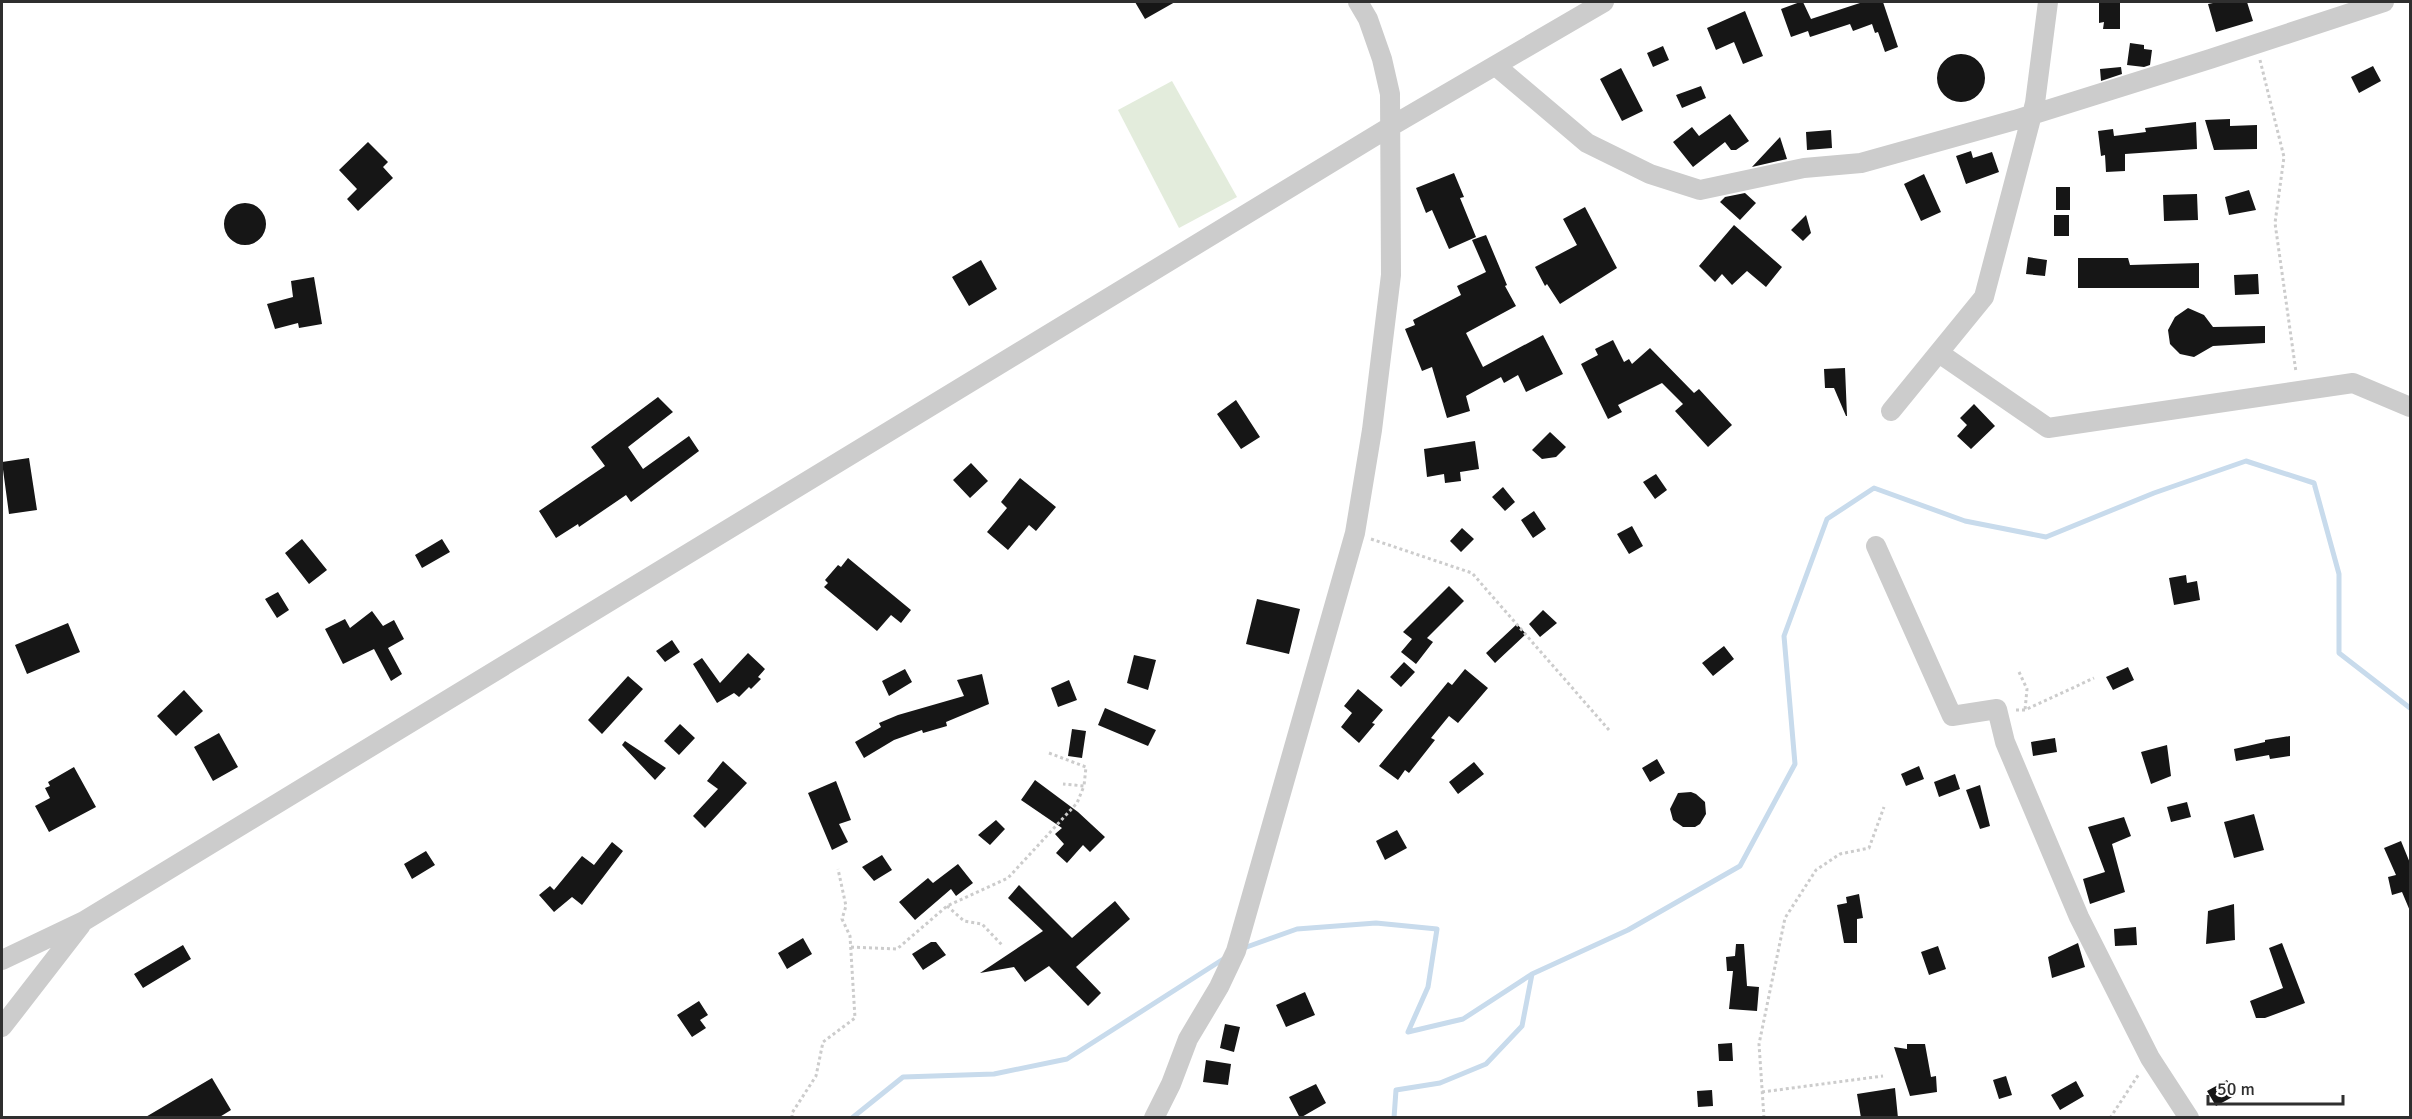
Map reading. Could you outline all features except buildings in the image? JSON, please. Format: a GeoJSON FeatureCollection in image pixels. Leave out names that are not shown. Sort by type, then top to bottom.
{"type":"FeatureCollection","features":[{"type":"Feature","properties":{"kind":"street"},"geometry":{"type":"LineString","coordinates":[[1154,1118],[1172,1084],[1188,1039],[1219,987],[1236,951],[1355,533],[1372,430],[1391,274],[1389,94],[1382,59],[1368,19],[1358,2]]}},
{"type":"Feature","properties":{"kind":"street"},"geometry":{"type":"LineString","coordinates":[[2,960],[84,921],[1388,128],[1604,2]]}},
{"type":"Feature","properties":{"kind":"street"},"geometry":{"type":"LineString","coordinates":[[1891,411],[1984,297],[2032,114],[2048,2]]}},
{"type":"Feature","properties":{"kind":"street"},"geometry":{"type":"LineString","coordinates":[[1496,66],[1587,143],[1650,174],[1700,190],[1804,168],[1861,164],[2032,114],[2384,2]]}},
{"type":"Feature","properties":{"kind":"street"},"geometry":{"type":"LineString","coordinates":[[1939,353],[2048,428],[2353,383],[2410,407]]}},
{"type":"Feature","properties":{"kind":"street"},"geometry":{"type":"LineString","coordinates":[[1876,546],[1952,717],[1997,709],[2005,742],[2079,917],[2150,1058],[2189,1118]]}},
{"type":"Feature","properties":{"kind":"street"},"geometry":{"type":"LineString","coordinates":[[2,1027],[84,921]]}},
{"type":"Feature","properties":{"kind":"path"},"geometry":{"type":"LineString","coordinates":[[2256,44],[2284,157],[2275,223],[2299,391]]}},
{"type":"Feature","properties":{"kind":"path"},"geometry":{"type":"LineString","coordinates":[[1355,533],[1472,573],[1609,730]]}},
{"type":"Feature","properties":{"kind":"path"},"geometry":{"type":"LineString","coordinates":[[2019,672],[2027,689],[2025,710]]}},
{"type":"Feature","properties":{"kind":"path"},"geometry":{"type":"LineString","coordinates":[[1997,709],[2025,710],[2094,678]]}},
{"type":"Feature","properties":{"kind":"path"},"geometry":{"type":"LineString","coordinates":[[851,947],[897,950],[947,906],[1008,878],[1077,803],[1084,786],[1086,767],[1049,753]]}},
{"type":"Feature","properties":{"kind":"path"},"geometry":{"type":"LineString","coordinates":[[1063,784],[1084,786]]}},
{"type":"Feature","properties":{"kind":"path"},"geometry":{"type":"LineString","coordinates":[[1764,1118],[1758,1044],[1785,918],[1816,870],[1840,854],[1869,848],[1884,807]]}},
{"type":"Feature","properties":{"kind":"path"},"geometry":{"type":"LineString","coordinates":[[792,1118],[792,1113],[816,1077],[823,1042],[855,1018],[850,936],[842,919],[846,906],[838,869]]}},
{"type":"Feature","properties":{"kind":"path"},"geometry":{"type":"LineString","coordinates":[[947,906],[964,921],[982,924],[1002,945]]}},
{"type":"Feature","properties":{"kind":"path"},"geometry":{"type":"LineString","coordinates":[[2110,1118],[2150,1058]]}},
{"type":"Feature","properties":{"kind":"path"},"geometry":{"type":"LineString","coordinates":[[1762,1092],[1883,1076]]}},
{"type":"Feature","properties":{"kind":"green space"},"geometry":{"type":"Polygon","coordinates":[[[1172,81],[1237,197],[1179,228],[1118,110],[1172,81]]]}},
{"type":"Feature","properties":{"kind":"waterway"},"geometry":{"type":"LineString","coordinates":[[1241,949],[1297,929],[1376,923],[1437,929],[1428,987],[1408,1032],[1463,1019],[1532,974],[1628,930],[1740,866],[1795,764],[1784,636],[1827,519],[1874,488],[1965,521],[2046,537],[2154,493],[2246,461],[2314,483],[2339,574],[2339,653],[2410,708]]}},
{"type":"Feature","properties":{"kind":"waterway"},"geometry":{"type":"LineString","coordinates":[[852,1118],[903,1077],[994,1074],[1067,1059],[1225,958]]}},
{"type":"Feature","properties":{"kind":"waterway"},"geometry":{"type":"LineString","coordinates":[[1394,1118],[1396,1090],[1440,1083],[1486,1064],[1522,1026],[1532,974]]}}]}
